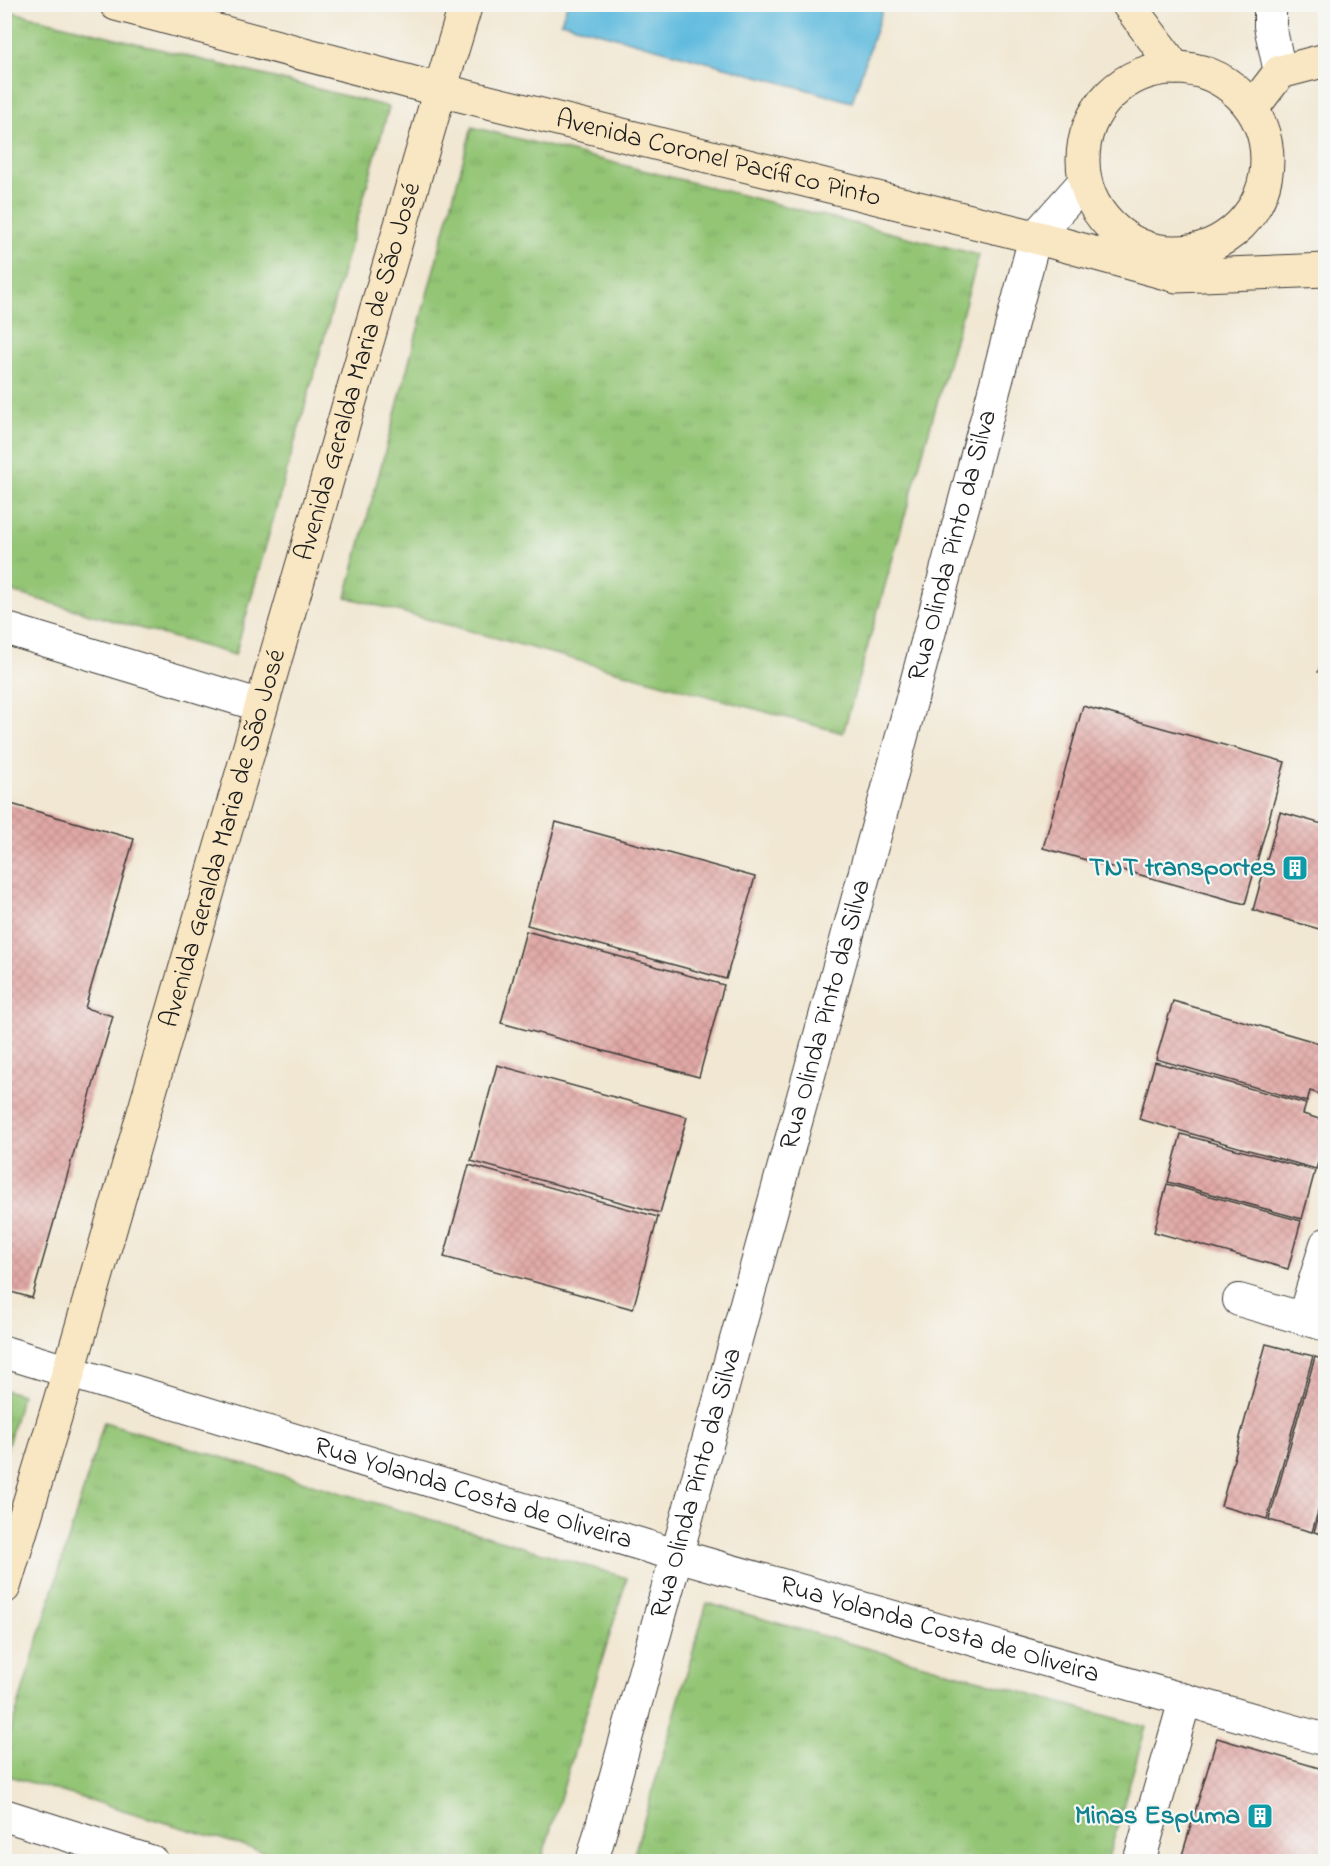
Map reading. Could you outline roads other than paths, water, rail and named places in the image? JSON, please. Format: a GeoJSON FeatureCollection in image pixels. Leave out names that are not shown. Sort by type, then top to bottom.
{"type":"FeatureCollection","features":[{"type":"Feature","properties":{"kind":"street","name":"Avenida Coronel Pacífico Pinto"},"geometry":{"type":"LineString","coordinates":[[116,4],[440,90],[1035,237],[1177,276],[1326,270]]}},
{"type":"Feature","properties":{"kind":"street","name":"Avenida Geralda Maria de São José"},"geometry":{"type":"LineString","coordinates":[[4,1587],[69,1371],[466,4]]}},
{"type":"Feature","properties":{"kind":"street"},"geometry":{"type":"LineString","coordinates":[[1128,4],[1175,68]]}},
{"type":"Feature","properties":{"kind":"street"},"geometry":{"type":"LineString","coordinates":[[1270,4],[1270,26],[1280,72]]}},
{"type":"Feature","properties":{"kind":"street"},"geometry":{"type":"LineString","coordinates":[[1253,107],[1280,72],[1326,60]]}},
{"type":"Feature","properties":{"kind":"street"},"geometry":{"type":"LineString","coordinates":[[1175,68],[1196,70],[1217,78],[1235,90],[1253,107],[1266,145],[1267,167],[1263,188],[1254,208],[1239,226],[1219,241],[1197,249],[1172,252],[1141,245],[1126,238],[1108,224],[1094,204],[1085,182],[1082,161],[1084,140],[1091,121],[1102,103],[1117,88],[1154,70],[1175,68]]}},
{"type":"Feature","properties":{"kind":"street","name":"Rua Olinda Pinto da Silva"},"geometry":{"type":"LineString","coordinates":[[592,1862],[887,792],[1035,237],[1085,182]]}},
{"type":"Feature","properties":{"kind":"street"},"geometry":{"type":"LineString","coordinates":[[4,628],[262,706]]}},
{"type":"Feature","properties":{"kind":"street"},"geometry":{"type":"LineString","coordinates":[[1239,1300],[1314,1322],[1326,1244]]}},
{"type":"Feature","properties":{"kind":"street","name":"Rua Yolanda Costa de Oliveira"},"geometry":{"type":"LineString","coordinates":[[4,1352],[676,1555],[1326,1740]]}},
{"type":"Feature","properties":{"kind":"street"},"geometry":{"type":"LineString","coordinates":[[1139,1862],[1185,1700]]}},
{"type":"Feature","properties":{"kind":"street"},"geometry":{"type":"LineString","coordinates":[[4,1815],[153,1862]]}},
{"type":"Feature","properties":{"kind":"water"},"geometry":{"type":"Polygon","coordinates":[[[567,4],[884,5],[852,102],[561,22],[567,4]]]}},
{"type":"Feature","properties":{"kind":"place","name":"TNT transportes"},"geometry":{"type":"Point","coordinates":[1295,868]}},
{"type":"Feature","properties":{"kind":"place","name":"Minas Espuma"},"geometry":{"type":"Point","coordinates":[1260,1816]}}]}
